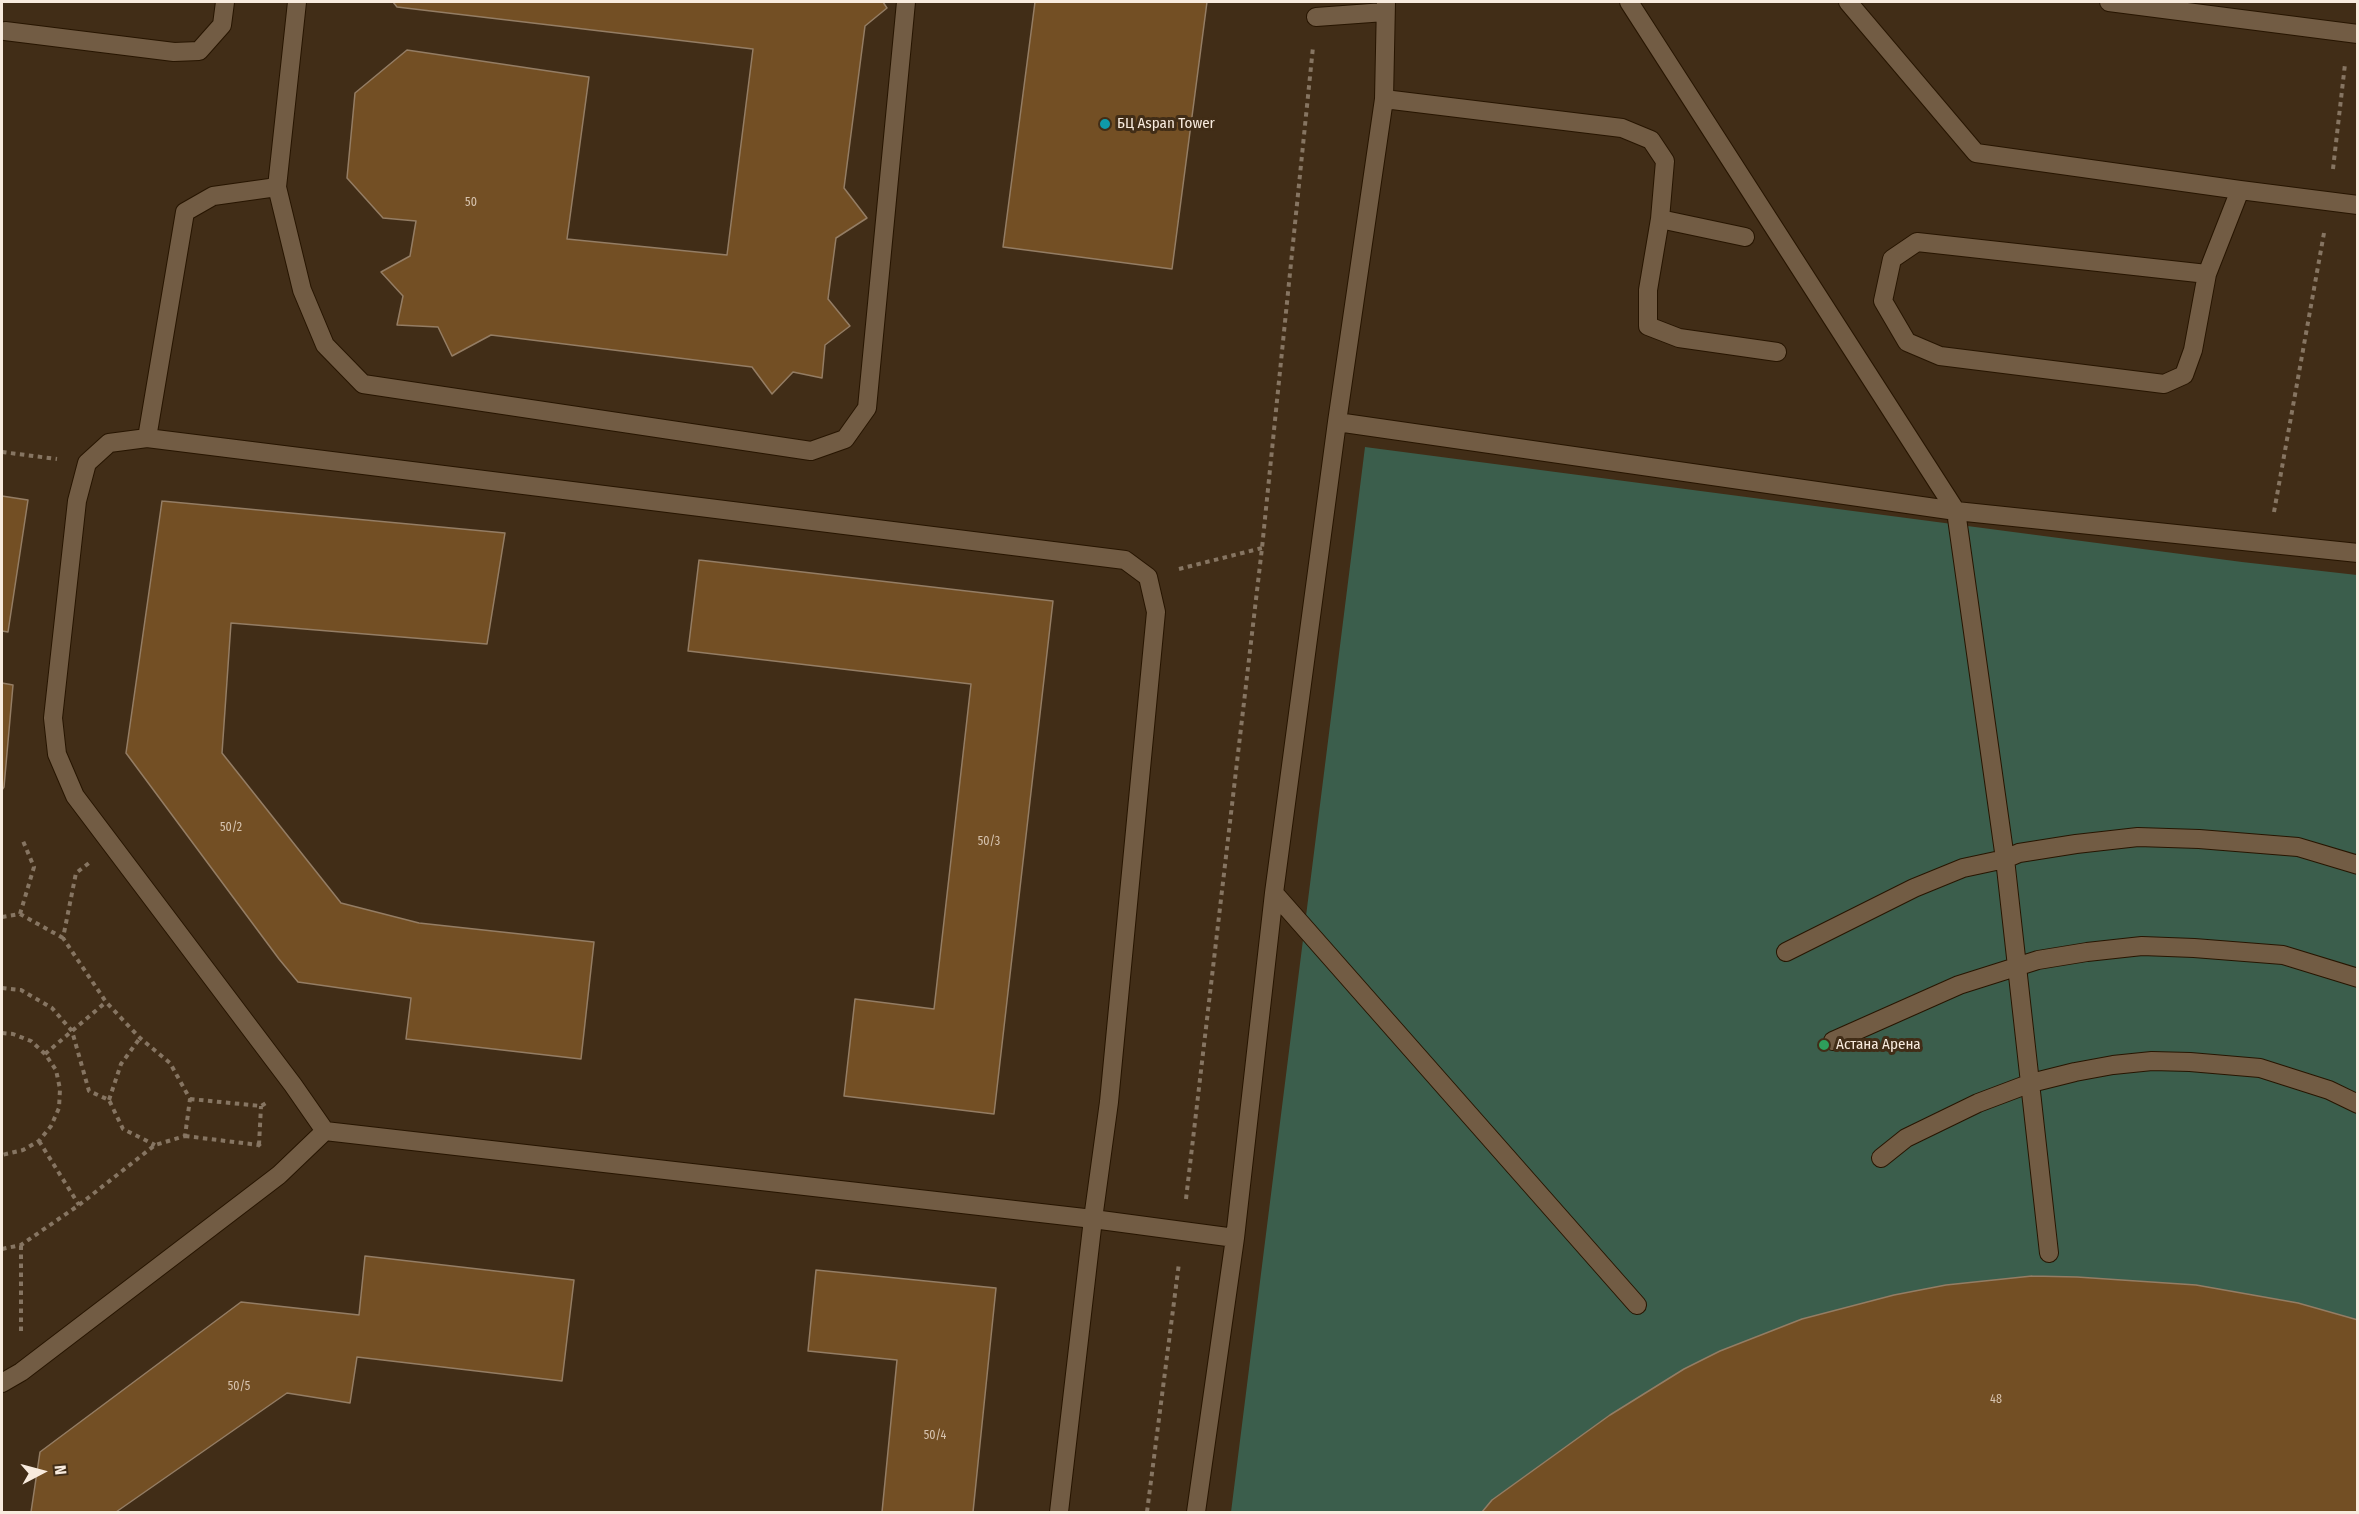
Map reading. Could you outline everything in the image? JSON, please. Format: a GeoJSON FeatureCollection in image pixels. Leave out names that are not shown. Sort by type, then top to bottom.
{"type":"FeatureCollection","features":[{"type":"Feature","properties":{"kind":"lane"},"geometry":{"type":"LineString","coordinates":[[5,31],[174,52],[199,51],[222,25],[225,2]]}},
{"type":"Feature","properties":{"kind":"lane"},"geometry":{"type":"LineString","coordinates":[[297,2],[277,187],[302,290],[324,345],[363,384],[811,451],[845,439],[867,408],[906,2]]}},
{"type":"Feature","properties":{"kind":"lane"},"geometry":{"type":"LineString","coordinates":[[1629,2],[1956,511],[2005,859],[2049,1253]]}},
{"type":"Feature","properties":{"kind":"lane"},"geometry":{"type":"LineString","coordinates":[[1848,2],[1976,153],[2358,205]]}},
{"type":"Feature","properties":{"kind":"lane"},"geometry":{"type":"LineString","coordinates":[[2109,2],[2358,34]]}},
{"type":"Feature","properties":{"kind":"lane"},"geometry":{"type":"LineString","coordinates":[[1196,1512],[1235,1238],[1274,893],[1337,422],[1384,99],[1386,7],[1316,17]]}},
{"type":"Feature","properties":{"kind":"lane"},"geometry":{"type":"LineString","coordinates":[[1384,99],[1622,128],[1651,140],[1665,161],[1660,219],[1647,290],[1648,326],[1679,338],[1777,352]]}},
{"type":"Feature","properties":{"kind":"lane"},"geometry":{"type":"LineString","coordinates":[[147,438],[185,212],[213,196],[277,187]]}},
{"type":"Feature","properties":{"kind":"lane"},"geometry":{"type":"LineString","coordinates":[[2207,274],[1917,242],[1892,259],[1883,301],[1907,342],[1940,356],[2164,384],[2184,375],[2193,350],[2207,274],[2240,190]]}},
{"type":"Feature","properties":{"kind":"lane"},"geometry":{"type":"LineString","coordinates":[[1660,219],[1745,237]]}},
{"type":"Feature","properties":{"kind":"lane"},"geometry":{"type":"LineString","coordinates":[[1337,422],[1956,511],[2358,553]]}},
{"type":"Feature","properties":{"kind":"lane"},"geometry":{"type":"LineString","coordinates":[[1059,1512],[1094,1219],[1110,1090],[1156,612],[1148,577],[1125,560],[147,438],[109,442],[87,463],[77,501],[53,718],[57,754],[75,796],[293,1085],[325,1131],[1094,1219],[1235,1238]]}},
{"type":"Feature","properties":{"kind":"lane"},"geometry":{"type":"LineString","coordinates":[[1786,951],[1914,888],[1963,868],[2005,859],[2019,853],[2076,844],[2138,837],[2199,838],[2298,847],[2358,865]]}},
{"type":"Feature","properties":{"kind":"lane"},"geometry":{"type":"LineString","coordinates":[[1274,893],[1637,1305]]}},
{"type":"Feature","properties":{"kind":"lane"},"geometry":{"type":"LineString","coordinates":[[1833,1041],[1959,985],[2038,960],[2098,950],[2142,946],[2283,955],[2358,978]]}},
{"type":"Feature","properties":{"kind":"lane"},"geometry":{"type":"LineString","coordinates":[[1881,1158],[1906,1138],[1940,1120],[2031,1083],[2075,1071],[2113,1065],[2152,1061],[2260,1068],[2329,1090],[2358,1104]]}},
{"type":"Feature","properties":{"kind":"lane"},"geometry":{"type":"LineString","coordinates":[[2,1383],[21,1372],[279,1175],[325,1131]]}},
{"type":"Feature","properties":{"kind":"path"},"geometry":{"type":"LineString","coordinates":[[1148,1512],[1262,548],[1316,17]]}},
{"type":"Feature","properties":{"kind":"path"},"geometry":{"type":"LineString","coordinates":[[2269,543],[2330,202],[2342,86]]}},
{"type":"Feature","properties":{"kind":"path"},"geometry":{"type":"LineString","coordinates":[[2,452],[87,463]]}},
{"type":"Feature","properties":{"kind":"path"},"geometry":{"type":"LineString","coordinates":[[1148,577],[1262,548]]}},
{"type":"Feature","properties":{"kind":"path"},"geometry":{"type":"LineString","coordinates":[[20,914],[34,867],[23,841]]}},
{"type":"Feature","properties":{"kind":"path"},"geometry":{"type":"LineString","coordinates":[[63,938],[76,873],[93,860]]}},
{"type":"Feature","properties":{"kind":"path"},"geometry":{"type":"LineString","coordinates":[[2,917],[20,914],[63,938],[106,1002],[140,1038],[170,1063],[190,1099],[185,1136]]}},
{"type":"Feature","properties":{"kind":"path"},"geometry":{"type":"LineString","coordinates":[[2,988],[21,990],[52,1008],[72,1031],[89,1091],[109,1101],[123,1130],[154,1145]]}},
{"type":"Feature","properties":{"kind":"path"},"geometry":{"type":"LineString","coordinates":[[45,1054],[106,1002]]}},
{"type":"Feature","properties":{"kind":"path"},"geometry":{"type":"LineString","coordinates":[[2,1033],[13,1034],[31,1041],[45,1054],[56,1070],[60,1089],[59,1108],[51,1126],[39,1140],[23,1150],[2,1155]]}},
{"type":"Feature","properties":{"kind":"path"},"geometry":{"type":"LineString","coordinates":[[109,1101],[122,1064],[140,1038]]}},
{"type":"Feature","properties":{"kind":"path"},"geometry":{"type":"LineString","coordinates":[[190,1099],[261,1106],[293,1085]]}},
{"type":"Feature","properties":{"kind":"path"},"geometry":{"type":"LineString","coordinates":[[261,1106],[259,1145],[279,1175]]}},
{"type":"Feature","properties":{"kind":"path"},"geometry":{"type":"LineString","coordinates":[[2,1249],[21,1245],[79,1205],[154,1145],[185,1136],[259,1145]]}},
{"type":"Feature","properties":{"kind":"path"},"geometry":{"type":"LineString","coordinates":[[39,1140],[79,1205]]}},
{"type":"Feature","properties":{"kind":"path"},"geometry":{"type":"LineString","coordinates":[[21,1245],[21,1372]]}},
{"type":"Feature","properties":{"kind":"green space","name":"Астана Арена"},"geometry":{"type":"Polygon","coordinates":[[[1365,447],[2242,562],[2357,575],[2357,1512],[1231,1512],[1365,447]]]}},
{"type":"Feature","properties":{"kind":"building"},"geometry":{"type":"Polygon","coordinates":[[[393,2],[883,2],[887,8],[865,26],[844,188],[867,218],[836,238],[828,299],[850,326],[825,345],[822,378],[793,372],[772,394],[752,367],[491,335],[452,356],[438,327],[397,325],[403,296],[381,272],[410,256],[416,221],[383,218],[347,178],[355,93],[407,50],[589,77],[567,239],[727,255],[753,49],[397,7],[393,2]]]}},
{"type":"Feature","properties":{"kind":"building","name":"БЦ Aspan Tower"},"geometry":{"type":"Polygon","coordinates":[[[1035,2],[1207,2],[1172,269],[1003,247],[1035,2]]]}},
{"type":"Feature","properties":{"kind":"building"},"geometry":{"type":"Polygon","coordinates":[[[2,496],[28,500],[8,632],[2,631],[2,496]]]}},
{"type":"Feature","properties":{"kind":"building"},"geometry":{"type":"Polygon","coordinates":[[[162,501],[505,533],[487,644],[231,623],[222,753],[341,903],[419,923],[594,942],[581,1059],[406,1039],[411,998],[298,982],[279,959],[126,753],[162,501]]]}},
{"type":"Feature","properties":{"kind":"building"},"geometry":{"type":"Polygon","coordinates":[[[699,560],[1053,601],[994,1114],[844,1096],[855,999],[934,1009],[971,684],[688,651],[699,560]]]}},
{"type":"Feature","properties":{"kind":"building"},"geometry":{"type":"Polygon","coordinates":[[[2,683],[13,685],[2,790],[2,683]]]}},
{"type":"Feature","properties":{"kind":"building"},"geometry":{"type":"Polygon","coordinates":[[[365,1256],[574,1280],[562,1381],[357,1357],[350,1403],[287,1393],[116,1512],[31,1512],[40,1452],[241,1302],[359,1315],[365,1256]]]}},
{"type":"Feature","properties":{"kind":"building"},"geometry":{"type":"Polygon","coordinates":[[[816,1270],[996,1288],[973,1512],[882,1512],[897,1360],[808,1351],[816,1270]]]}},
{"type":"Feature","properties":{"kind":"building"},"geometry":{"type":"Polygon","coordinates":[[[2032,1276],[2196,1285],[2298,1303],[2358,1320],[2358,1512],[1482,1512],[1492,1500],[1610,1415],[1684,1369],[1720,1351],[1802,1319],[1894,1295],[1946,1285],[2032,1276]]]}},
{"type":"Feature","properties":{"kind":"place","name":"БЦ Aspan Tower"},"geometry":{"type":"Point","coordinates":[1105,124]}},
{"type":"Feature","properties":{"kind":"place","name":"Астана Арена"},"geometry":{"type":"Point","coordinates":[1824,1045]}}]}
